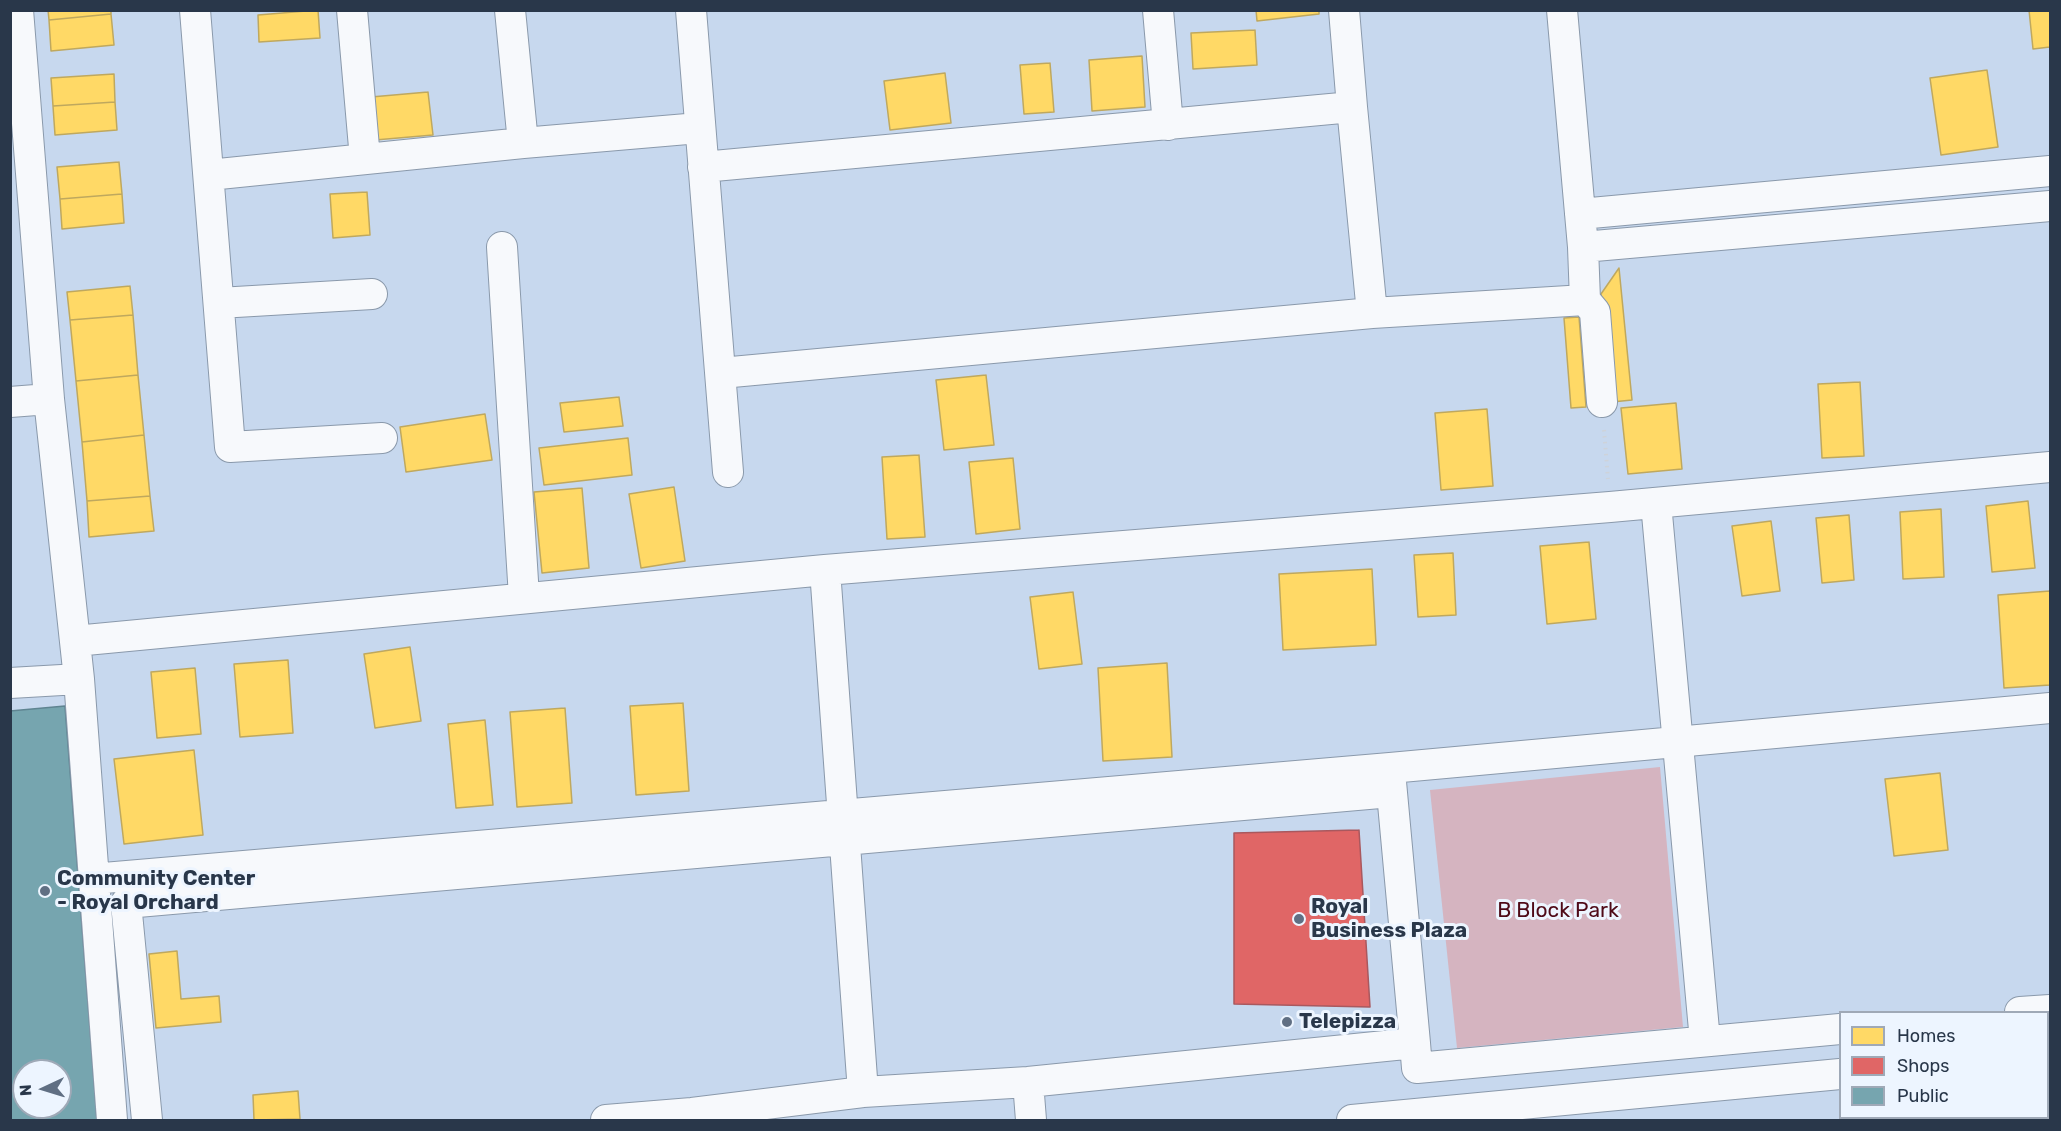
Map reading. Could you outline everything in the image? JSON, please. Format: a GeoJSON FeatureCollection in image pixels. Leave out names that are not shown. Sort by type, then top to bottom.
{"type":"FeatureCollection","features":[{"type":"Feature","properties":{"kind":"street"},"geometry":{"type":"LineString","coordinates":[[18,10],[49,399],[79,679],[92,879],[112,1120]]}},
{"type":"Feature","properties":{"kind":"street"},"geometry":{"type":"LineString","coordinates":[[195,10],[230,447],[382,438]]}},
{"type":"Feature","properties":{"kind":"street"},"geometry":{"type":"LineString","coordinates":[[352,10],[365,159]]}},
{"type":"Feature","properties":{"kind":"street"},"geometry":{"type":"LineString","coordinates":[[510,10],[523,143]]}},
{"type":"Feature","properties":{"kind":"street"},"geometry":{"type":"LineString","coordinates":[[691,10],[729,472]]}},
{"type":"Feature","properties":{"kind":"street"},"geometry":{"type":"LineString","coordinates":[[1158,10],[1168,124]]}},
{"type":"Feature","properties":{"kind":"street"},"geometry":{"type":"LineString","coordinates":[[1344,10],[1372,313]]}},
{"type":"Feature","properties":{"kind":"street"},"geometry":{"type":"LineString","coordinates":[[1562,10],[1586,300],[1595,312],[1602,402]]}},
{"type":"Feature","properties":{"kind":"street"},"geometry":{"type":"LineString","coordinates":[[703,167],[1352,107]]}},
{"type":"Feature","properties":{"kind":"street"},"geometry":{"type":"LineString","coordinates":[[209,175],[523,143],[699,128]]}},
{"type":"Feature","properties":{"kind":"street"},"geometry":{"type":"LineString","coordinates":[[1580,214],[2050,171]]}},
{"type":"Feature","properties":{"kind":"street"},"geometry":{"type":"LineString","coordinates":[[1583,247],[2050,206]]}},
{"type":"Feature","properties":{"kind":"street"},"geometry":{"type":"LineString","coordinates":[[502,247],[524,597]]}},
{"type":"Feature","properties":{"kind":"street"},"geometry":{"type":"LineString","coordinates":[[219,303],[372,294]]}},
{"type":"Feature","properties":{"kind":"street"},"geometry":{"type":"LineString","coordinates":[[721,373],[1372,313],[1586,300]]}},
{"type":"Feature","properties":{"kind":"street"},"geometry":{"type":"LineString","coordinates":[[10,402],[49,399]]}},
{"type":"Feature","properties":{"kind":"street"},"geometry":{"type":"LineString","coordinates":[[75,641],[825,570],[1610,507],[2050,467]]}},
{"type":"Feature","properties":{"kind":"street"},"geometry":{"type":"LineString","coordinates":[[1656,503],[1705,1041]]}},
{"type":"Feature","properties":{"kind":"street"},"geometry":{"type":"LineString","coordinates":[[825,570],[863,1092]]}},
{"type":"Feature","properties":{"kind":"street"},"geometry":{"type":"LineString","coordinates":[[10,683],[79,679]]}},
{"type":"Feature","properties":{"kind":"street"},"geometry":{"type":"LineString","coordinates":[[92,879],[845,826],[1390,780],[1678,743],[2050,708]]}},
{"type":"Feature","properties":{"kind":"street"},"geometry":{"type":"LineString","coordinates":[[1390,780],[1417,1068],[1839,1029]]}},
{"type":"Feature","properties":{"kind":"street"},"geometry":{"type":"LineString","coordinates":[[92,879],[126,903],[845,826]]}},
{"type":"Feature","properties":{"kind":"street"},"geometry":{"type":"LineString","coordinates":[[126,903],[147,1120]]}},
{"type":"Feature","properties":{"kind":"street"},"geometry":{"type":"LineString","coordinates":[[2035,1011],[2050,1010]]}},
{"type":"Feature","properties":{"kind":"street"},"geometry":{"type":"LineString","coordinates":[[606,1120],[691,1117],[863,1092],[1028,1082],[1415,1043]]}},
{"type":"Feature","properties":{"kind":"street"},"geometry":{"type":"LineString","coordinates":[[1352,1120],[1561,1111],[1839,1074]]}},
{"type":"Feature","properties":{"kind":"street"},"geometry":{"type":"LineString","coordinates":[[1028,1082],[1031,1120]]}},
{"type":"Feature","properties":{"kind":"street"},"geometry":{"type":"LineString","coordinates":[[2020,1120],[2035,1119]]}},
{"type":"Feature","properties":{"kind":"path"},"geometry":{"type":"LineString","coordinates":[[1602,402],[1610,507]]}},
{"type":"Feature","properties":{"kind":"green space","name":"B Block Park"},"geometry":{"type":"Polygon","coordinates":[[[1660,767],[1683,1027],[1457,1048],[1430,790],[1660,767]]]}},
{"type":"Feature","properties":{"kind":"building: Homes"},"geometry":{"type":"Polygon","coordinates":[[[48,10],[111,10],[111,14],[49,20],[48,10]]]}},
{"type":"Feature","properties":{"kind":"building: Homes"},"geometry":{"type":"Polygon","coordinates":[[[318,10],[320,38],[259,42],[258,15],[318,10]]]}},
{"type":"Feature","properties":{"kind":"building: Homes"},"geometry":{"type":"Polygon","coordinates":[[[1256,10],[1319,10],[1319,14],[1257,21],[1256,10]]]}},
{"type":"Feature","properties":{"kind":"building: Homes"},"geometry":{"type":"Polygon","coordinates":[[[2029,10],[2050,10],[2050,47],[2033,49],[2029,10]]]}},
{"type":"Feature","properties":{"kind":"building: Homes"},"geometry":{"type":"Polygon","coordinates":[[[111,14],[114,45],[51,51],[49,20],[111,14]]]}},
{"type":"Feature","properties":{"kind":"building: Homes"},"geometry":{"type":"Polygon","coordinates":[[[1255,30],[1257,65],[1193,69],[1191,33],[1255,30]]]}},
{"type":"Feature","properties":{"kind":"building: Homes"},"geometry":{"type":"Polygon","coordinates":[[[1142,56],[1145,107],[1092,111],[1089,60],[1142,56]]]}},
{"type":"Feature","properties":{"kind":"building: Homes"},"geometry":{"type":"Polygon","coordinates":[[[1050,63],[1054,112],[1024,114],[1020,65],[1050,63]]]}},
{"type":"Feature","properties":{"kind":"building: Homes"},"geometry":{"type":"Polygon","coordinates":[[[1987,70],[1998,147],[1941,155],[1930,78],[1987,70]]]}},
{"type":"Feature","properties":{"kind":"building: Homes"},"geometry":{"type":"Polygon","coordinates":[[[945,73],[951,123],[890,130],[884,81],[945,73]]]}},
{"type":"Feature","properties":{"kind":"building: Homes"},"geometry":{"type":"Polygon","coordinates":[[[114,74],[115,102],[53,106],[51,78],[114,74]]]}},
{"type":"Feature","properties":{"kind":"building: Homes"},"geometry":{"type":"Polygon","coordinates":[[[428,92],[433,135],[375,140],[371,97],[428,92]]]}},
{"type":"Feature","properties":{"kind":"building: Homes"},"geometry":{"type":"Polygon","coordinates":[[[115,102],[117,130],[55,135],[53,106],[115,102]]]}},
{"type":"Feature","properties":{"kind":"building: Homes"},"geometry":{"type":"Polygon","coordinates":[[[119,162],[122,194],[60,199],[57,167],[119,162]]]}},
{"type":"Feature","properties":{"kind":"building: Homes"},"geometry":{"type":"Polygon","coordinates":[[[367,192],[370,235],[333,238],[330,194],[367,192]]]}},
{"type":"Feature","properties":{"kind":"building: Homes"},"geometry":{"type":"Polygon","coordinates":[[[122,194],[124,223],[62,229],[60,199],[122,194]]]}},
{"type":"Feature","properties":{"kind":"building: Homes"},"geometry":{"type":"Polygon","coordinates":[[[1619,268],[1632,400],[1612,402],[1601,294],[1619,268]]]}},
{"type":"Feature","properties":{"kind":"building: Homes"},"geometry":{"type":"Polygon","coordinates":[[[130,286],[133,315],[70,320],[67,292],[130,286]]]}},
{"type":"Feature","properties":{"kind":"building: Homes"},"geometry":{"type":"Polygon","coordinates":[[[133,315],[138,375],[76,381],[70,320],[133,315]]]}},
{"type":"Feature","properties":{"kind":"building: Homes"},"geometry":{"type":"Polygon","coordinates":[[[1579,317],[1586,407],[1571,408],[1564,318],[1579,317]]]}},
{"type":"Feature","properties":{"kind":"building: Homes"},"geometry":{"type":"Polygon","coordinates":[[[138,375],[144,435],[82,442],[76,381],[138,375]]]}},
{"type":"Feature","properties":{"kind":"building: Homes"},"geometry":{"type":"Polygon","coordinates":[[[986,375],[994,445],[944,450],[936,380],[986,375]]]}},
{"type":"Feature","properties":{"kind":"building: Homes"},"geometry":{"type":"Polygon","coordinates":[[[1860,382],[1864,456],[1822,458],[1818,384],[1860,382]]]}},
{"type":"Feature","properties":{"kind":"building: Homes"},"geometry":{"type":"Polygon","coordinates":[[[619,397],[623,426],[564,432],[560,403],[619,397]]]}},
{"type":"Feature","properties":{"kind":"building: Homes"},"geometry":{"type":"Polygon","coordinates":[[[1676,403],[1682,469],[1628,474],[1621,408],[1676,403]]]}},
{"type":"Feature","properties":{"kind":"building: Homes"},"geometry":{"type":"Polygon","coordinates":[[[1487,409],[1493,486],[1441,490],[1435,413],[1487,409]]]}},
{"type":"Feature","properties":{"kind":"building: Homes"},"geometry":{"type":"Polygon","coordinates":[[[485,414],[492,460],[406,472],[400,427],[485,414]]]}},
{"type":"Feature","properties":{"kind":"building: Homes"},"geometry":{"type":"Polygon","coordinates":[[[144,435],[150,496],[87,501],[82,442],[144,435]]]}},
{"type":"Feature","properties":{"kind":"building: Homes"},"geometry":{"type":"Polygon","coordinates":[[[628,438],[632,475],[544,485],[539,448],[628,438]]]}},
{"type":"Feature","properties":{"kind":"building: Homes"},"geometry":{"type":"Polygon","coordinates":[[[919,455],[925,537],[887,539],[882,457],[919,455]]]}},
{"type":"Feature","properties":{"kind":"building: Homes"},"geometry":{"type":"Polygon","coordinates":[[[1013,458],[1020,529],[976,534],[969,462],[1013,458]]]}},
{"type":"Feature","properties":{"kind":"building: Homes"},"geometry":{"type":"Polygon","coordinates":[[[674,487],[685,561],[641,568],[629,494],[674,487]]]}},
{"type":"Feature","properties":{"kind":"building: Homes"},"geometry":{"type":"Polygon","coordinates":[[[582,488],[589,568],[542,573],[534,492],[582,488]]]}},
{"type":"Feature","properties":{"kind":"building: Homes"},"geometry":{"type":"Polygon","coordinates":[[[150,496],[154,531],[89,537],[87,501],[150,496]]]}},
{"type":"Feature","properties":{"kind":"building: Homes"},"geometry":{"type":"Polygon","coordinates":[[[2028,501],[2035,568],[1992,572],[1986,506],[2028,501]]]}},
{"type":"Feature","properties":{"kind":"building: Homes"},"geometry":{"type":"Polygon","coordinates":[[[1941,509],[1944,577],[1903,579],[1900,512],[1941,509]]]}},
{"type":"Feature","properties":{"kind":"building: Homes"},"geometry":{"type":"Polygon","coordinates":[[[1849,515],[1854,580],[1822,583],[1816,518],[1849,515]]]}},
{"type":"Feature","properties":{"kind":"building: Homes"},"geometry":{"type":"Polygon","coordinates":[[[1771,521],[1780,591],[1742,596],[1732,526],[1771,521]]]}},
{"type":"Feature","properties":{"kind":"building: Homes"},"geometry":{"type":"Polygon","coordinates":[[[1589,542],[1596,619],[1547,624],[1540,546],[1589,542]]]}},
{"type":"Feature","properties":{"kind":"building: Homes"},"geometry":{"type":"Polygon","coordinates":[[[1453,553],[1456,615],[1418,617],[1414,555],[1453,553]]]}},
{"type":"Feature","properties":{"kind":"building: Homes"},"geometry":{"type":"Polygon","coordinates":[[[1372,569],[1376,645],[1283,650],[1279,574],[1372,569]]]}},
{"type":"Feature","properties":{"kind":"building: Homes"},"geometry":{"type":"Polygon","coordinates":[[[2050,591],[2050,685],[2004,688],[1998,595],[2050,591]]]}},
{"type":"Feature","properties":{"kind":"building: Homes"},"geometry":{"type":"Polygon","coordinates":[[[1073,592],[1082,664],[1039,669],[1030,597],[1073,592]]]}},
{"type":"Feature","properties":{"kind":"building: Homes"},"geometry":{"type":"Polygon","coordinates":[[[410,647],[421,721],[375,728],[364,654],[410,647]]]}},
{"type":"Feature","properties":{"kind":"building: Homes"},"geometry":{"type":"Polygon","coordinates":[[[288,660],[293,733],[240,737],[234,664],[288,660]]]}},
{"type":"Feature","properties":{"kind":"building: Homes"},"geometry":{"type":"Polygon","coordinates":[[[1167,663],[1172,757],[1103,761],[1098,668],[1167,663]]]}},
{"type":"Feature","properties":{"kind":"building: Homes"},"geometry":{"type":"Polygon","coordinates":[[[195,668],[201,734],[157,738],[151,672],[195,668]]]}},
{"type":"Feature","properties":{"kind":"building: Homes"},"geometry":{"type":"Polygon","coordinates":[[[683,703],[689,791],[636,795],[630,706],[683,703]]]}},
{"type":"Feature","properties":{"kind":"building: Homes"},"geometry":{"type":"Polygon","coordinates":[[[565,708],[572,803],[517,807],[510,712],[565,708]]]}},
{"type":"Feature","properties":{"kind":"building: Homes"},"geometry":{"type":"Polygon","coordinates":[[[485,720],[493,805],[456,808],[448,724],[485,720]]]}},
{"type":"Feature","properties":{"kind":"building: Homes"},"geometry":{"type":"Polygon","coordinates":[[[194,750],[203,835],[124,844],[114,759],[194,750]]]}},
{"type":"Feature","properties":{"kind":"building: Homes"},"geometry":{"type":"Polygon","coordinates":[[[1940,773],[1948,850],[1894,856],[1885,779],[1940,773]]]}},
{"type":"Feature","properties":{"kind":"building: Homes"},"geometry":{"type":"Polygon","coordinates":[[[177,951],[181,999],[219,996],[221,1022],[156,1028],[149,954],[177,951]]]}},
{"type":"Feature","properties":{"kind":"building: Homes"},"geometry":{"type":"Polygon","coordinates":[[[298,1091],[300,1119],[254,1120],[253,1095],[298,1091]]]}},
{"type":"Feature","properties":{"kind":"building: Shops","name":"Royal Business Plaza"},"geometry":{"type":"Polygon","coordinates":[[[1359,830],[1370,1007],[1234,1004],[1234,833],[1359,830]]]}},
{"type":"Feature","properties":{"kind":"building: Public","name":"Community Center - Royal Orchard"},"geometry":{"type":"Polygon","coordinates":[[[65,706],[97,1120],[10,1120],[10,711],[65,706]]]}},
{"type":"Feature","properties":{"kind":"place","name":"Community Center - Royal Orchard"},"geometry":{"type":"Point","coordinates":[45,891]}},
{"type":"Feature","properties":{"kind":"place","name":"Royal Business Plaza"},"geometry":{"type":"Point","coordinates":[1299,919]}},
{"type":"Feature","properties":{"kind":"place","name":"Telepizza"},"geometry":{"type":"Point","coordinates":[1287,1022]}}]}
